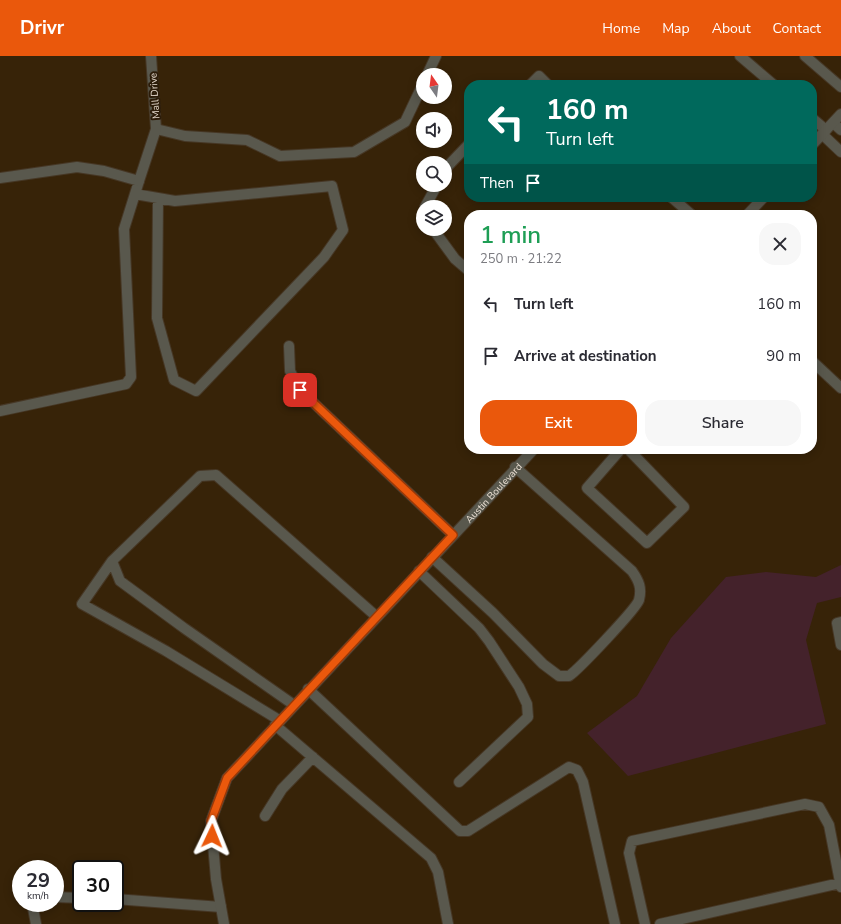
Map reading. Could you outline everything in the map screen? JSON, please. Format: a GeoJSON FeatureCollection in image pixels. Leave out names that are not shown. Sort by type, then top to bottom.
{"type":"FeatureCollection","features":[{"type":"Feature","properties":{"kind":"street","name":"Mall Drive"},"geometry":{"type":"LineString","coordinates":[[0,411],[126,384],[131,377],[124,229],[156,129],[151,56]]}},
{"type":"Feature","properties":{"kind":"street"},"geometry":{"type":"LineString","coordinates":[[430,68],[436,56]]}},
{"type":"Feature","properties":{"kind":"street"},"geometry":{"type":"LineString","coordinates":[[740,56],[768,80]]}},
{"type":"Feature","properties":{"kind":"street"},"geometry":{"type":"LineString","coordinates":[[805,56],[841,87]]}},
{"type":"Feature","properties":{"kind":"street"},"geometry":{"type":"LineString","coordinates":[[535,80],[539,76],[543,80]]}},
{"type":"Feature","properties":{"kind":"street"},"geometry":{"type":"LineString","coordinates":[[156,129],[185,136],[247,140],[280,156],[354,152],[405,122],[416,99]]}},
{"type":"Feature","properties":{"kind":"street"},"geometry":{"type":"LineString","coordinates":[[817,141],[831,129],[841,114]]}},
{"type":"Feature","properties":{"kind":"street"},"geometry":{"type":"LineString","coordinates":[[817,121],[831,129],[841,152]]}},
{"type":"Feature","properties":{"kind":"street"},"geometry":{"type":"LineString","coordinates":[[452,162],[464,149]]}},
{"type":"Feature","properties":{"kind":"street"},"geometry":{"type":"LineString","coordinates":[[0,178],[77,167],[104,171],[139,181]]}},
{"type":"Feature","properties":{"kind":"street"},"geometry":{"type":"LineString","coordinates":[[135,194],[158,198],[175,201],[332,186],[343,230],[324,257],[196,391],[174,380],[157,318],[158,198]]}},
{"type":"Feature","properties":{"kind":"street"},"geometry":{"type":"LineString","coordinates":[[677,202],[686,210]]}},
{"type":"Feature","properties":{"kind":"street"},"geometry":{"type":"LineString","coordinates":[[752,210],[759,202]]}},
{"type":"Feature","properties":{"kind":"street"},"geometry":{"type":"LineString","coordinates":[[438,236],[455,259],[464,267]]}},
{"type":"Feature","properties":{"kind":"street"},"geometry":{"type":"LineString","coordinates":[[289,346],[290,371],[300,390],[453,535]]}},
{"type":"Feature","properties":{"kind":"street"},"geometry":{"type":"LineString","coordinates":[[817,366],[841,388]]}},
{"type":"Feature","properties":{"kind":"street","name":"Austin Boulevard"},"geometry":{"type":"LineString","coordinates":[[224,924],[216,880],[211,821],[227,778],[308,689],[529,454]]}},
{"type":"Feature","properties":{"kind":"street"},"geometry":{"type":"LineString","coordinates":[[617,454],[587,488],[647,543],[684,507],[633,454]]}},
{"type":"Feature","properties":{"kind":"street"},"geometry":{"type":"LineString","coordinates":[[432,557],[493,613],[543,664],[559,676],[569,676],[591,655],[638,602],[641,589],[639,580],[632,571],[515,468]]}},
{"type":"Feature","properties":{"kind":"street"},"geometry":{"type":"LineString","coordinates":[[376,617],[216,475],[200,476],[112,561],[82,604],[166,650],[277,723],[313,757],[431,858],[438,872],[448,924]]}},
{"type":"Feature","properties":{"kind":"street"},"geometry":{"type":"LineString","coordinates":[[112,561],[120,581],[294,705]]}},
{"type":"Feature","properties":{"kind":"street"},"geometry":{"type":"LineString","coordinates":[[419,572],[479,628],[519,687],[527,704],[528,717],[459,782]]}},
{"type":"Feature","properties":{"kind":"street"},"geometry":{"type":"LineString","coordinates":[[841,622],[837,623],[841,645]]}},
{"type":"Feature","properties":{"kind":"street"},"geometry":{"type":"LineString","coordinates":[[308,689],[460,831],[468,831],[570,767],[577,770],[583,782],[615,924]]}},
{"type":"Feature","properties":{"kind":"street"},"geometry":{"type":"LineString","coordinates":[[265,816],[282,789],[313,757]]}},
{"type":"Feature","properties":{"kind":"street"},"geometry":{"type":"LineString","coordinates":[[645,924],[629,853],[632,841],[805,804],[819,807],[829,825],[841,885],[660,924]]}},
{"type":"Feature","properties":{"kind":"street"},"geometry":{"type":"LineString","coordinates":[[124,900],[221,907]]}},
{"type":"Feature","properties":{"kind":"street"},"geometry":{"type":"LineString","coordinates":[[34,912],[36,924]]}},
{"type":"Feature","properties":{"kind":"shaded area"},"geometry":{"type":"Polygon","coordinates":[[[0,56],[841,56],[841,924],[0,924],[0,56]]]}},
{"type":"Feature","properties":{"kind":"shaded area"},"geometry":{"type":"Polygon","coordinates":[[[841,565],[841,597],[817,603],[806,640],[826,724],[628,776],[587,733],[637,696],[671,638],[726,577],[766,572],[816,577],[841,565]]]}},
{"type":"Feature","properties":{"kind":"route"},"geometry":{"type":"LineString","coordinates":[[212,836],[211,821],[227,778],[254,747],[453,535],[300,390]]}}]}
